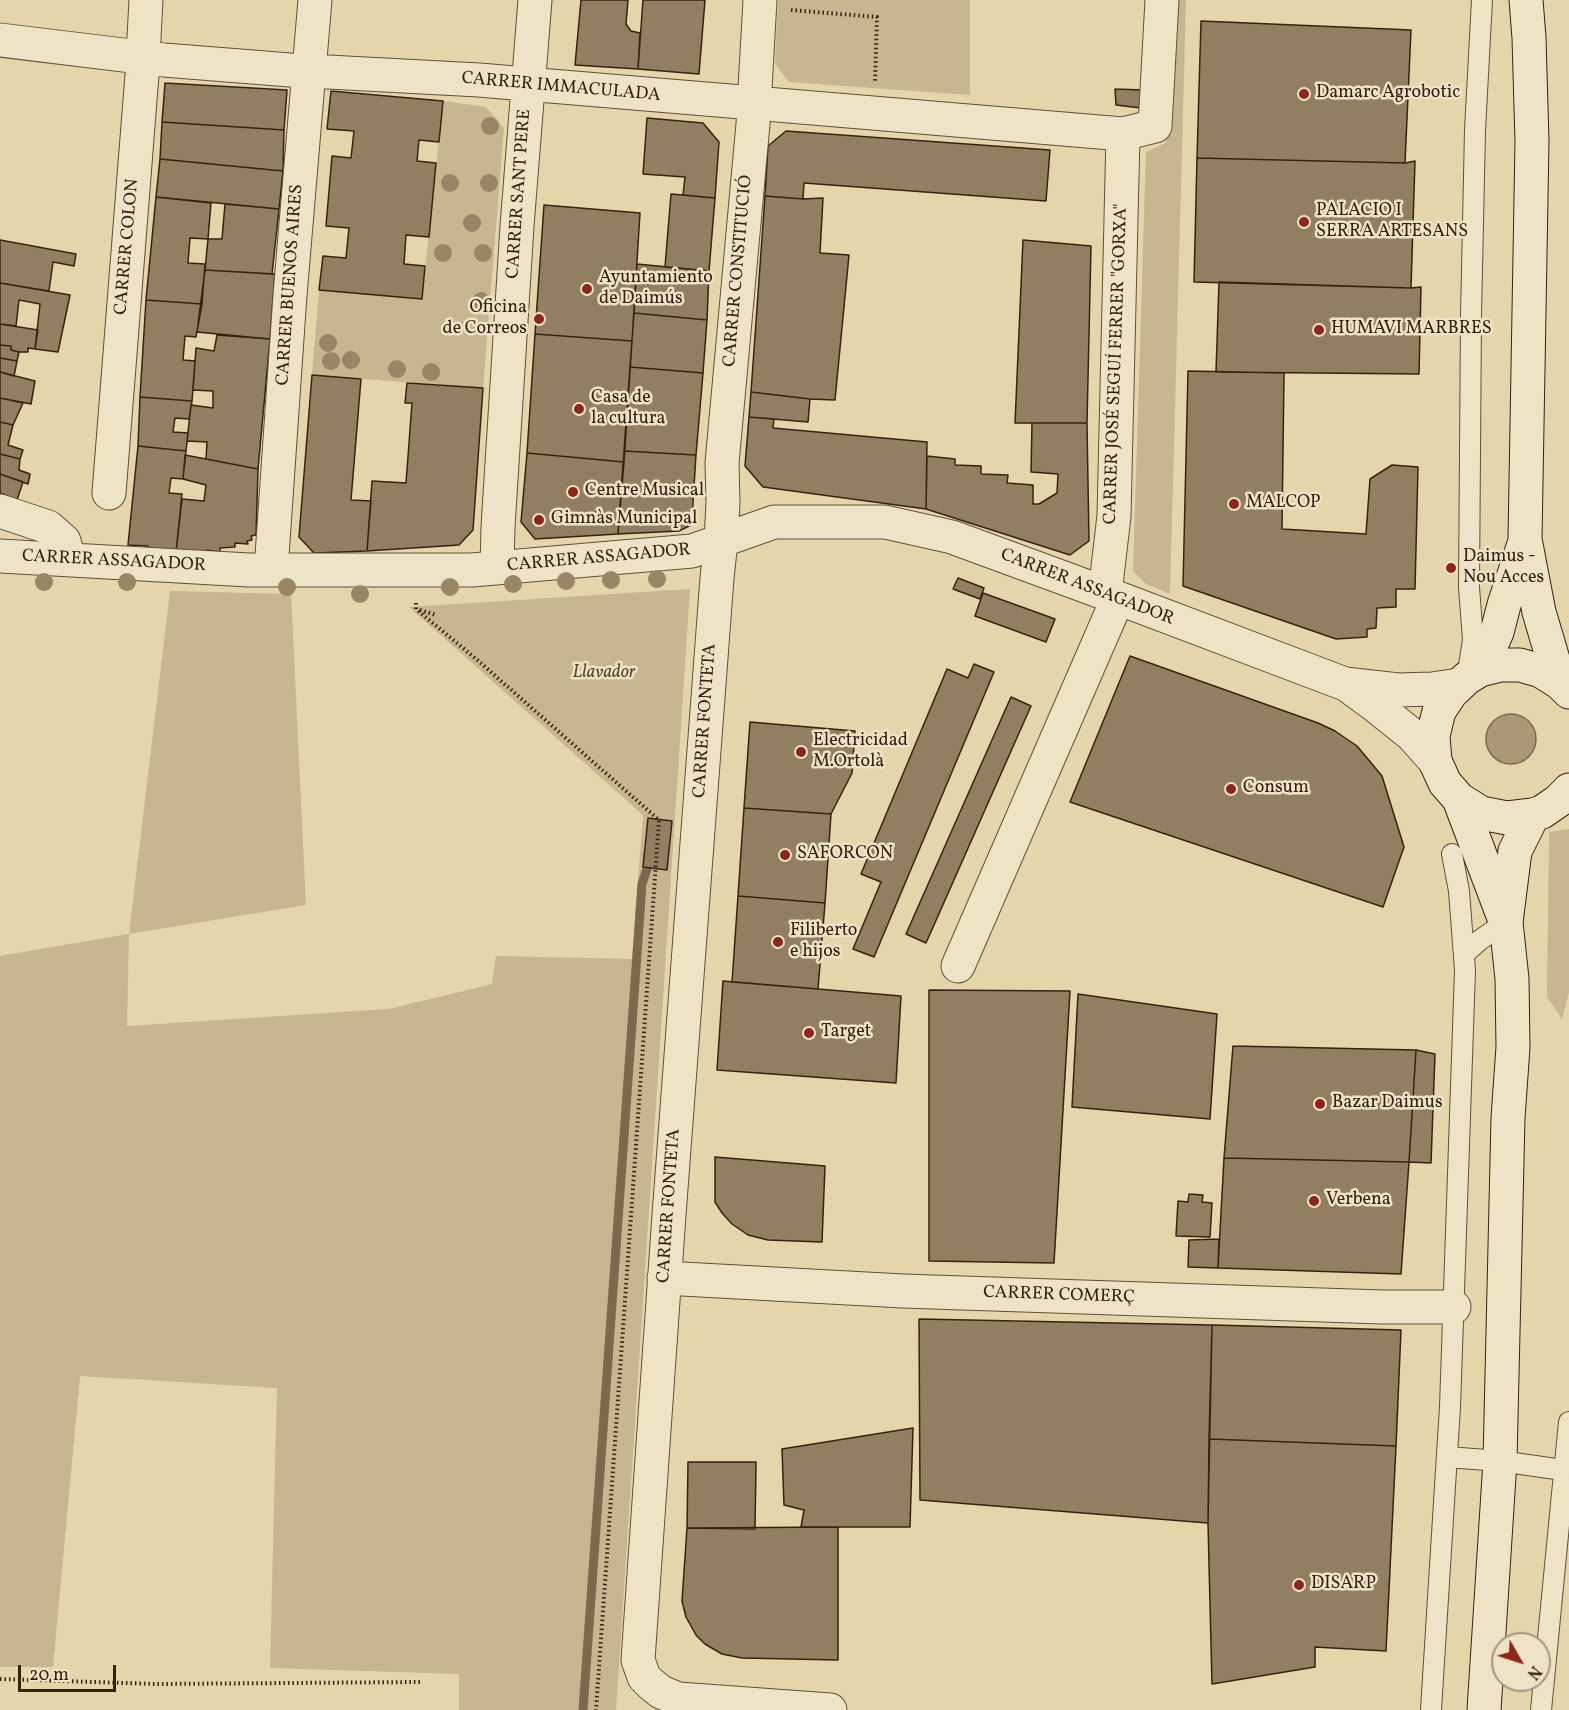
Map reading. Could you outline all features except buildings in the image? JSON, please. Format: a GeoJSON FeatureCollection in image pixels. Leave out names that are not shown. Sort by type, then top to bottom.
{"type":"FeatureCollection","features":[{"type":"Feature","properties":{"kind":"street","name":"CARRER COLON"},"geometry":{"type":"LineString","coordinates":[[109,494],[146,0]]}},
{"type":"Feature","properties":{"kind":"street","name":"CARRER BUENOS AIRES"},"geometry":{"type":"LineString","coordinates":[[271,570],[290,295],[315,0]]}},
{"type":"Feature","properties":{"kind":"street","name":"CARRER SANT PERE"},"geometry":{"type":"LineString","coordinates":[[497,568],[517,226],[535,0]]}},
{"type":"Feature","properties":{"kind":"street","name":"CARRER IMMACULADA"},"geometry":{"type":"LineString","coordinates":[[0,40],[142,57],[244,66],[528,85],[1123,134],[1155,126],[1162,0]]}},
{"type":"Feature","properties":{"kind":"street"},"geometry":{"type":"LineString","coordinates":[[1526,0],[1532,141],[1526,539],[1539,612],[1564,688]]}},
{"type":"Feature","properties":{"kind":"street","name":"CARRER CONSTITUCIÓ"},"geometry":{"type":"LineString","coordinates":[[722,541],[722,463],[754,103],[760,4]]}},
{"type":"Feature","properties":{"kind":"street","name":"CARRER JOSÉ SEGUÍ FERRER \"GORXA\""},"geometry":{"type":"LineString","coordinates":[[958,966],[1111,596],[1123,134]]}},
{"type":"Feature","properties":{"kind":"street"},"geometry":{"type":"LineString","coordinates":[[0,511],[48,527],[64,541],[69,560]]}},
{"type":"Feature","properties":{"kind":"street","name":"CARRER ASSAGADOR"},"geometry":{"type":"LineString","coordinates":[[0,556],[271,570],[497,568],[692,552],[774,522],[885,522],[952,537],[1345,684],[1398,690],[1432,689],[1469,678],[1500,665],[1520,665],[1541,671],[1564,688]]}},
{"type":"Feature","properties":{"kind":"street"},"geometry":{"type":"LineString","coordinates":[[1526,539],[1497,633],[1469,678],[1451,693],[1439,711],[1433,736],[1435,761],[1445,783],[1459,799],[1481,813],[1507,819],[1542,812],[1569,790]]}},
{"type":"Feature","properties":{"kind":"street","name":"CARRER FONTETA"},"geometry":{"type":"LineString","coordinates":[[722,541],[717,578],[664,1278],[638,1660],[644,1677],[661,1692],[678,1699],[830,1710]]}},
{"type":"Feature","properties":{"kind":"street","name":"CARRER ASSAGADOR"},"geometry":{"type":"LineString","coordinates":[[1345,684],[1412,735],[1435,761]]}},
{"type":"Feature","properties":{"kind":"street"},"geometry":{"type":"LineString","coordinates":[[1459,799],[1506,922]]}},
{"type":"Feature","properties":{"kind":"street"},"geometry":{"type":"LineString","coordinates":[[1484,1710],[1500,1461],[1508,1118],[1513,1047],[1512,979],[1506,922],[1515,851],[1533,815]]}},
{"type":"Feature","properties":{"kind":"street","name":"CARRER COMERÇ"},"geometry":{"type":"LineString","coordinates":[[664,1278],[903,1291],[1454,1307]]}},
{"type":"Feature","properties":{"kind":"lane"},"geometry":{"type":"LineString","coordinates":[[1469,678],[1473,640],[1469,587],[1471,316],[1475,130],[1482,0]]}},
{"type":"Feature","properties":{"kind":"lane"},"geometry":{"type":"LineString","coordinates":[[1431,1710],[1450,1407],[1465,970],[1459,891],[1452,854]]}},
{"type":"Feature","properties":{"kind":"lane"},"geometry":{"type":"LineString","coordinates":[[1464,954],[1506,922]]}},
{"type":"Feature","properties":{"kind":"lane"},"geometry":{"type":"LineString","coordinates":[[1541,1710],[1569,1422]]}},
{"type":"Feature","properties":{"kind":"lane"},"geometry":{"type":"LineString","coordinates":[[1447,1457],[1500,1461],[1563,1470]]}},
{"type":"Feature","properties":{"kind":"path"},"geometry":{"type":"LineString","coordinates":[[760,4],[877,17],[873,114]]}},
{"type":"Feature","properties":{"kind":"path"},"geometry":{"type":"LineString","coordinates":[[436,615],[416,609],[659,820],[597,1710]]}},
{"type":"Feature","properties":{"kind":"path"},"geometry":{"type":"LineString","coordinates":[[0,1679],[156,1684],[420,1682]]}},
{"type":"Feature","properties":{"kind":"green space"},"geometry":{"type":"Polygon","coordinates":[[[778,0],[970,0],[970,95],[789,82],[775,63],[778,0]]]}},
{"type":"Feature","properties":{"kind":"green space"},"geometry":{"type":"Polygon","coordinates":[[[1172,0],[1186,0],[1170,594],[1146,584],[1133,571],[1146,152],[1166,143],[1172,0]]]}},
{"type":"Feature","properties":{"kind":"green space"},"geometry":{"type":"Polygon","coordinates":[[[443,101],[486,107],[504,128],[483,388],[312,375],[319,290],[422,299],[443,101]]]}},
{"type":"Feature","properties":{"kind":"green space","name":"Llavador"},"geometry":{"type":"Polygon","coordinates":[[[690,589],[616,1710],[459,1710],[459,1674],[270,1668],[277,1388],[80,1376],[53,1667],[0,1667],[0,956],[129,934],[127,1026],[389,1009],[492,984],[496,956],[632,959],[643,815],[409,607],[690,589]]]}},
{"type":"Feature","properties":{"kind":"green space"},"geometry":{"type":"Polygon","coordinates":[[[170,591],[291,594],[306,905],[129,934],[170,591]]]}},
{"type":"Feature","properties":{"kind":"green space"},"geometry":{"type":"Polygon","coordinates":[[[1569,829],[1569,992],[1562,1019],[1547,997],[1549,832],[1569,829]]]}},
{"type":"Feature","properties":{"kind":"shaded area"},"geometry":{"type":"Polygon","coordinates":[[[1506,714],[1516,714],[1529,721],[1536,734],[1536,744],[1529,757],[1516,764],[1506,764],[1497,760],[1490,753],[1486,744],[1486,734],[1490,725],[1497,718],[1506,714]]]}},
{"type":"Feature","properties":{"kind":"waterway"},"geometry":{"type":"LineString","coordinates":[[583,1710],[642,884],[647,869],[648,855]]}},
{"type":"Feature","properties":{"kind":"place","name":"Damarc Agrobotic"},"geometry":{"type":"Point","coordinates":[1304,94]}},
{"type":"Feature","properties":{"kind":"place","name":"PALACIO I SERRA ARTESANS"},"geometry":{"type":"Point","coordinates":[1304,222]}},
{"type":"Feature","properties":{"kind":"place","name":"Ayuntamiento de Daimús"},"geometry":{"type":"Point","coordinates":[587,289]}},
{"type":"Feature","properties":{"kind":"place","name":"Oficina de Correos"},"geometry":{"type":"Point","coordinates":[539,319]}},
{"type":"Feature","properties":{"kind":"place","name":"HUMAVI MARBRES"},"geometry":{"type":"Point","coordinates":[1319,330]}},
{"type":"Feature","properties":{"kind":"place","name":"Casa de la cultura"},"geometry":{"type":"Point","coordinates":[579,409]}},
{"type":"Feature","properties":{"kind":"place","name":"Centre Musical"},"geometry":{"type":"Point","coordinates":[573,492]}},
{"type":"Feature","properties":{"kind":"place","name":"MALCOP"},"geometry":{"type":"Point","coordinates":[1234,504]}},
{"type":"Feature","properties":{"kind":"place","name":"Gimnàs Municipal"},"geometry":{"type":"Point","coordinates":[539,520]}},
{"type":"Feature","properties":{"kind":"place","name":"Daimus - Nou Acces"},"geometry":{"type":"Point","coordinates":[1451,568]}},
{"type":"Feature","properties":{"kind":"place","name":"Electricidad M.Ortolà"},"geometry":{"type":"Point","coordinates":[801,752]}},
{"type":"Feature","properties":{"kind":"place","name":"Consum"},"geometry":{"type":"Point","coordinates":[1231,789]}},
{"type":"Feature","properties":{"kind":"place","name":"SAFORCON"},"geometry":{"type":"Point","coordinates":[785,855]}},
{"type":"Feature","properties":{"kind":"place","name":"Filiberto e hijos"},"geometry":{"type":"Point","coordinates":[778,942]}},
{"type":"Feature","properties":{"kind":"place","name":"Target"},"geometry":{"type":"Point","coordinates":[809,1033]}},
{"type":"Feature","properties":{"kind":"place","name":"Bazar Daimus"},"geometry":{"type":"Point","coordinates":[1320,1104]}},
{"type":"Feature","properties":{"kind":"place","name":"Verbena"},"geometry":{"type":"Point","coordinates":[1314,1201]}},
{"type":"Feature","properties":{"kind":"place","name":"DISARP"},"geometry":{"type":"Point","coordinates":[1299,1585]}}]}
